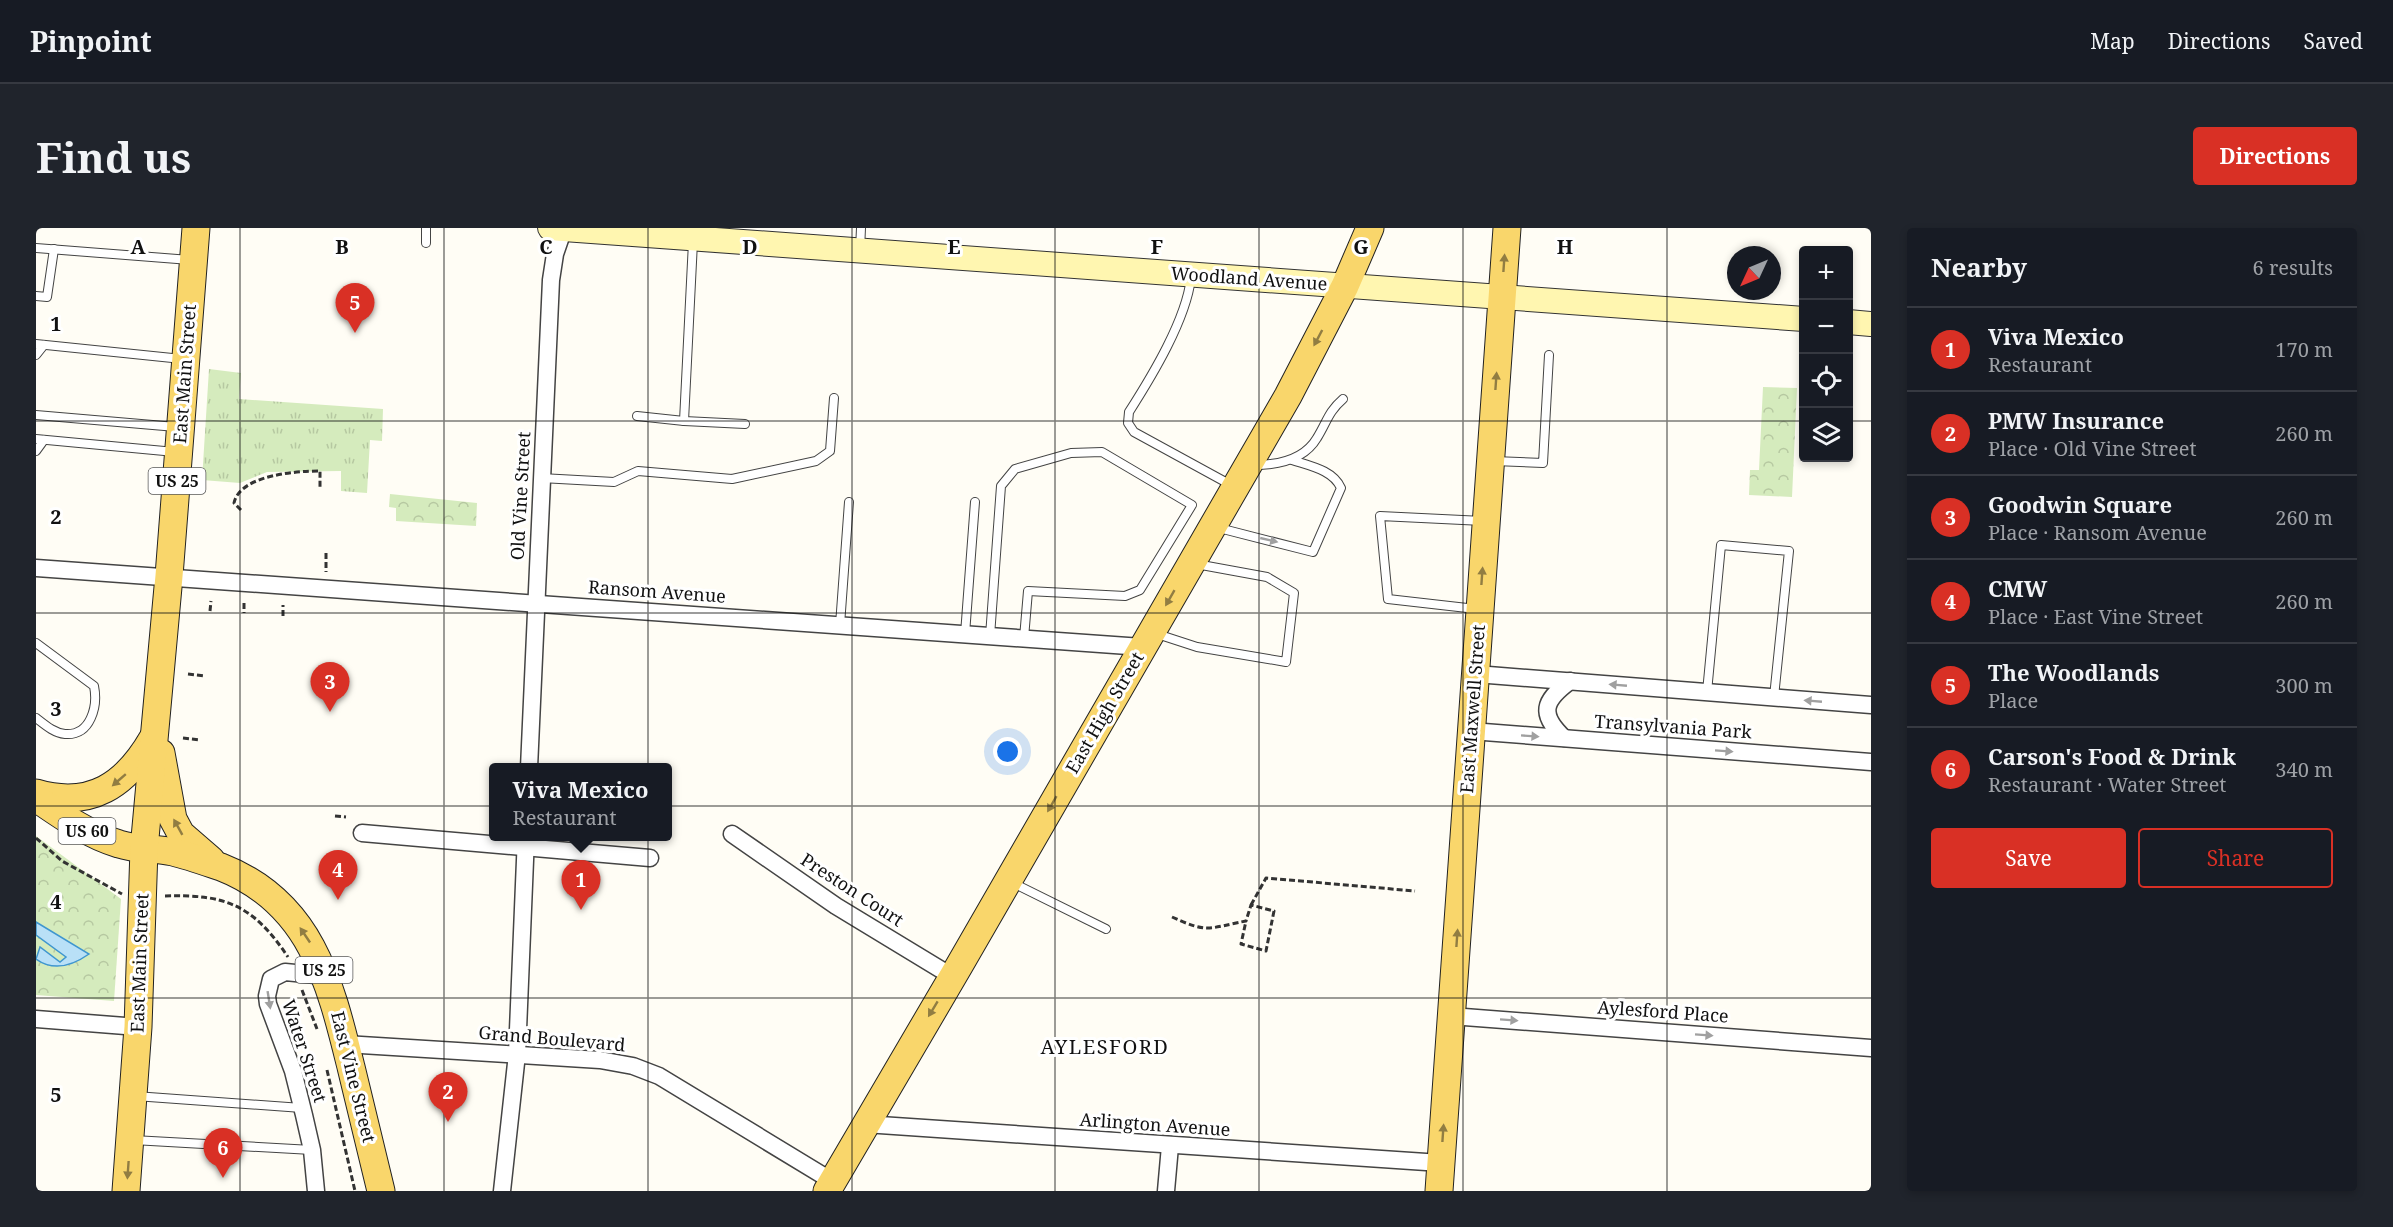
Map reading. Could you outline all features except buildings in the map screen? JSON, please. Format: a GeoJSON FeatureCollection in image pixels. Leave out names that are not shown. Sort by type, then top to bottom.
{"type":"FeatureCollection","features":[{"type":"Feature","properties":{"kind":"main road","name":"East Main Street"},"geometry":{"type":"LineString","coordinates":[[126,1191],[138,1028],[144,849],[169,576],[196,228]]}},
{"type":"Feature","properties":{"kind":"main road","name":"East High Street"},"geometry":{"type":"LineString","coordinates":[[829,1186],[953,977],[1288,396],[1345,286],[1370,228]]}},
{"type":"Feature","properties":{"kind":"main road","name":"East Maxwell Street"},"geometry":{"type":"LineString","coordinates":[[1439,1191],[1507,228]]}},
{"type":"Feature","properties":{"kind":"main road","name":"East Main Street"},"geometry":{"type":"LineString","coordinates":[[36,794],[70,799],[107,790],[142,757],[155,735]]}},
{"type":"Feature","properties":{"kind":"main road","name":"East Vine Street"},"geometry":{"type":"LineString","coordinates":[[155,735],[165,767],[173,819],[181,834],[191,845],[219,867]]}},
{"type":"Feature","properties":{"kind":"main road","name":"US 60"},"geometry":{"type":"LineString","coordinates":[[36,798],[91,833],[120,845],[144,849]]}},
{"type":"Feature","properties":{"kind":"main road","name":"East Vine Street"},"geometry":{"type":"LineString","coordinates":[[144,849],[173,852],[241,876],[264,890],[286,910],[316,953],[326,976],[345,1044],[381,1191]]}},
{"type":"Feature","properties":{"kind":"street","name":"Woodland Avenue"},"geometry":{"type":"LineString","coordinates":[[559,228],[693,238],[860,239],[1191,274],[1799,319]]}},
{"type":"Feature","properties":{"kind":"street","name":"Old Vine Street"},"geometry":{"type":"LineString","coordinates":[[529,763],[551,280],[559,228]]}},
{"type":"Feature","properties":{"kind":"street"},"geometry":{"type":"LineString","coordinates":[[1853,322],[1871,324]]}},
{"type":"Feature","properties":{"kind":"street","name":"Ransom Avenue"},"geometry":{"type":"LineString","coordinates":[[36,568],[990,636],[1147,640]]}},
{"type":"Feature","properties":{"kind":"street","name":"Transylvania Park"},"geometry":{"type":"LineString","coordinates":[[1476,674],[1871,705]]}},
{"type":"Feature","properties":{"kind":"street"},"geometry":{"type":"LineString","coordinates":[[1564,738],[1550,725],[1547,707],[1555,693],[1570,681]]}},
{"type":"Feature","properties":{"kind":"street","name":"Transylvania Park"},"geometry":{"type":"LineString","coordinates":[[1471,731],[1871,762]]}},
{"type":"Feature","properties":{"kind":"street"},"geometry":{"type":"LineString","coordinates":[[362,833],[489,840]]}},
{"type":"Feature","properties":{"kind":"street","name":"Preston Court"},"geometry":{"type":"LineString","coordinates":[[732,834],[837,906],[953,977]]}},
{"type":"Feature","properties":{"kind":"street"},"geometry":{"type":"LineString","coordinates":[[508,841],[650,858]]}},
{"type":"Feature","properties":{"kind":"street"},"geometry":{"type":"LineString","coordinates":[[502,1191],[517,1054],[526,842]]}},
{"type":"Feature","properties":{"kind":"street","name":"Water Street"},"geometry":{"type":"LineString","coordinates":[[316,1191],[312,1150],[292,1071],[268,1004],[268,984],[276,976],[285,972],[326,976]]}},
{"type":"Feature","properties":{"kind":"street","name":"Aylesford Place"},"geometry":{"type":"LineString","coordinates":[[1451,1016],[1871,1048]]}},
{"type":"Feature","properties":{"kind":"street"},"geometry":{"type":"LineString","coordinates":[[36,1019],[138,1028]]}},
{"type":"Feature","properties":{"kind":"street","name":"Grand Boulevard"},"geometry":{"type":"LineString","coordinates":[[345,1044],[614,1061],[633,1066],[659,1076],[829,1186]]}},
{"type":"Feature","properties":{"kind":"street","name":"Arlington Avenue"},"geometry":{"type":"LineString","coordinates":[[865,1124],[1441,1163]]}},
{"type":"Feature","properties":{"kind":"street"},"geometry":{"type":"LineString","coordinates":[[1166,1191],[1170,1146]]}},
{"type":"Feature","properties":{"kind":"lane"},"geometry":{"type":"LineString","coordinates":[[426,228],[426,243]]}},
{"type":"Feature","properties":{"kind":"lane"},"geometry":{"type":"LineString","coordinates":[[684,421],[693,238]]}},
{"type":"Feature","properties":{"kind":"lane"},"geometry":{"type":"LineString","coordinates":[[36,248],[193,261]]}},
{"type":"Feature","properties":{"kind":"lane"},"geometry":{"type":"LineString","coordinates":[[36,296],[47,297],[54,249]]}},
{"type":"Feature","properties":{"kind":"lane"},"geometry":{"type":"LineString","coordinates":[[1191,274],[1189,293],[1168,343],[1129,412],[1128,423],[1134,432],[1241,476],[1266,465],[1292,460],[1304,452],[1316,440],[1331,410],[1343,399]]}},
{"type":"Feature","properties":{"kind":"lane"},"geometry":{"type":"LineString","coordinates":[[36,355],[40,344],[186,359]]}},
{"type":"Feature","properties":{"kind":"lane"},"geometry":{"type":"LineString","coordinates":[[1490,460],[1543,463],[1549,355]]}},
{"type":"Feature","properties":{"kind":"lane"},"geometry":{"type":"LineString","coordinates":[[541,478],[614,482],[638,471],[732,479],[816,461],[830,451],[834,398]]}},
{"type":"Feature","properties":{"kind":"lane"},"geometry":{"type":"LineString","coordinates":[[36,415],[180,440]]}},
{"type":"Feature","properties":{"kind":"lane"},"geometry":{"type":"LineString","coordinates":[[637,416],[745,424]]}},
{"type":"Feature","properties":{"kind":"lane"},"geometry":{"type":"LineString","coordinates":[[36,451],[40,440],[180,440]]}},
{"type":"Feature","properties":{"kind":"lane"},"geometry":{"type":"LineString","coordinates":[[990,636],[1000,486],[1015,470],[1071,453],[1102,452],[1192,506],[1140,590],[1125,596],[1028,591],[1024,638]]}},
{"type":"Feature","properties":{"kind":"lane"},"geometry":{"type":"LineString","coordinates":[[1212,526],[1313,552],[1341,488],[1337,478],[1292,460]]}},
{"type":"Feature","properties":{"kind":"lane"},"geometry":{"type":"LineString","coordinates":[[840,625],[849,502]]}},
{"type":"Feature","properties":{"kind":"lane"},"geometry":{"type":"LineString","coordinates":[[965,634],[975,502]]}},
{"type":"Feature","properties":{"kind":"lane"},"geometry":{"type":"LineString","coordinates":[[1480,610],[1388,599],[1380,516],[1486,521]]}},
{"type":"Feature","properties":{"kind":"lane"},"geometry":{"type":"LineString","coordinates":[[1707,692],[1721,545],[1789,551],[1774,698]]}},
{"type":"Feature","properties":{"kind":"lane"},"geometry":{"type":"LineString","coordinates":[[1147,640],[1286,662],[1293,593],[1267,577],[1191,562]]}},
{"type":"Feature","properties":{"kind":"lane"},"geometry":{"type":"LineString","coordinates":[[36,643],[94,686],[96,695],[93,715],[87,726],[76,733],[64,734],[52,730],[36,718]]}},
{"type":"Feature","properties":{"kind":"lane"},"geometry":{"type":"LineString","coordinates":[[1008,881],[1106,929]]}},
{"type":"Feature","properties":{"kind":"lane"},"geometry":{"type":"LineString","coordinates":[[133,1096],[302,1108]]}},
{"type":"Feature","properties":{"kind":"lane"},"geometry":{"type":"LineString","coordinates":[[130,1140],[312,1150]]}},
{"type":"Feature","properties":{"kind":"path"},"geometry":{"type":"LineString","coordinates":[[241,510],[234,503],[238,491],[252,483],[291,471],[320,471],[320,487]]}},
{"type":"Feature","properties":{"kind":"path"},"geometry":{"type":"LineString","coordinates":[[326,553],[326,574]]}},
{"type":"Feature","properties":{"kind":"path"},"geometry":{"type":"LineString","coordinates":[[210,611],[211,601]]}},
{"type":"Feature","properties":{"kind":"path"},"geometry":{"type":"LineString","coordinates":[[244,603],[244,613]]}},
{"type":"Feature","properties":{"kind":"path"},"geometry":{"type":"LineString","coordinates":[[283,605],[283,616]]}},
{"type":"Feature","properties":{"kind":"path"},"geometry":{"type":"LineString","coordinates":[[188,674],[206,676]]}},
{"type":"Feature","properties":{"kind":"path"},"geometry":{"type":"LineString","coordinates":[[183,738],[201,740]]}},
{"type":"Feature","properties":{"kind":"path"},"geometry":{"type":"LineString","coordinates":[[335,816],[346,817]]}},
{"type":"Feature","properties":{"kind":"path"},"geometry":{"type":"LineString","coordinates":[[36,838],[62,861],[121,894]]}},
{"type":"Feature","properties":{"kind":"path"},"geometry":{"type":"LineString","coordinates":[[1251,905],[1274,911],[1266,951],[1241,944],[1251,905],[1266,878],[1415,891]]}},
{"type":"Feature","properties":{"kind":"path"},"geometry":{"type":"LineString","coordinates":[[161,896],[210,897],[244,909],[271,933],[292,963]]}},
{"type":"Feature","properties":{"kind":"path"},"geometry":{"type":"LineString","coordinates":[[1172,917],[1195,928],[1212,930],[1246,921]]}},
{"type":"Feature","properties":{"kind":"path"},"geometry":{"type":"LineString","coordinates":[[300,984],[319,1035]]}},
{"type":"Feature","properties":{"kind":"path"},"geometry":{"type":"LineString","coordinates":[[327,1069],[355,1191]]}},
{"type":"Feature","properties":{"kind":"green space"},"geometry":{"type":"Polygon","coordinates":[[[209,369],[241,373],[239,399],[383,409],[382,441],[370,440],[367,493],[341,491],[341,471],[267,472],[240,483],[202,480],[209,369]]]}},
{"type":"Feature","properties":{"kind":"green space"},"geometry":{"type":"Polygon","coordinates":[[[1763,387],[1797,388],[1792,497],[1749,495],[1750,470],[1759,470],[1763,387]]]}},
{"type":"Feature","properties":{"kind":"green space"},"geometry":{"type":"Polygon","coordinates":[[[390,494],[477,503],[476,526],[396,521],[396,508],[389,507],[390,494]]]}},
{"type":"Feature","properties":{"kind":"green space"},"geometry":{"type":"Polygon","coordinates":[[[36,836],[121,899],[114,1001],[36,995],[36,836]]]}},
{"type":"Feature","properties":{"kind":"water"},"geometry":{"type":"Polygon","coordinates":[[[36,922],[89,954],[76,962],[63,966],[49,965],[36,959],[40,947],[60,962],[66,957],[36,935],[36,922]]]}},
{"type":"Feature","properties":{"kind":"place","name":"The Woodlands"},"geometry":{"type":"Point","coordinates":[355,333]}},
{"type":"Feature","properties":{"kind":"place","name":"Goodwin Square"},"geometry":{"type":"Point","coordinates":[330,712]}},
{"type":"Feature","properties":{"kind":"place","name":"CMW"},"geometry":{"type":"Point","coordinates":[338,900]}},
{"type":"Feature","properties":{"kind":"place","name":"Viva Mexico"},"geometry":{"type":"Point","coordinates":[581,910]}},
{"type":"Feature","properties":{"kind":"place","name":"PMW Insurance"},"geometry":{"type":"Point","coordinates":[448,1122]}},
{"type":"Feature","properties":{"kind":"place","name":"Carson's Food & Drink"},"geometry":{"type":"Point","coordinates":[223,1178]}},
{"type":"Feature","properties":{"kind":"district","name":"AYLESFORD"},"geometry":{"type":"Point","coordinates":[1105,1047]}}]}
